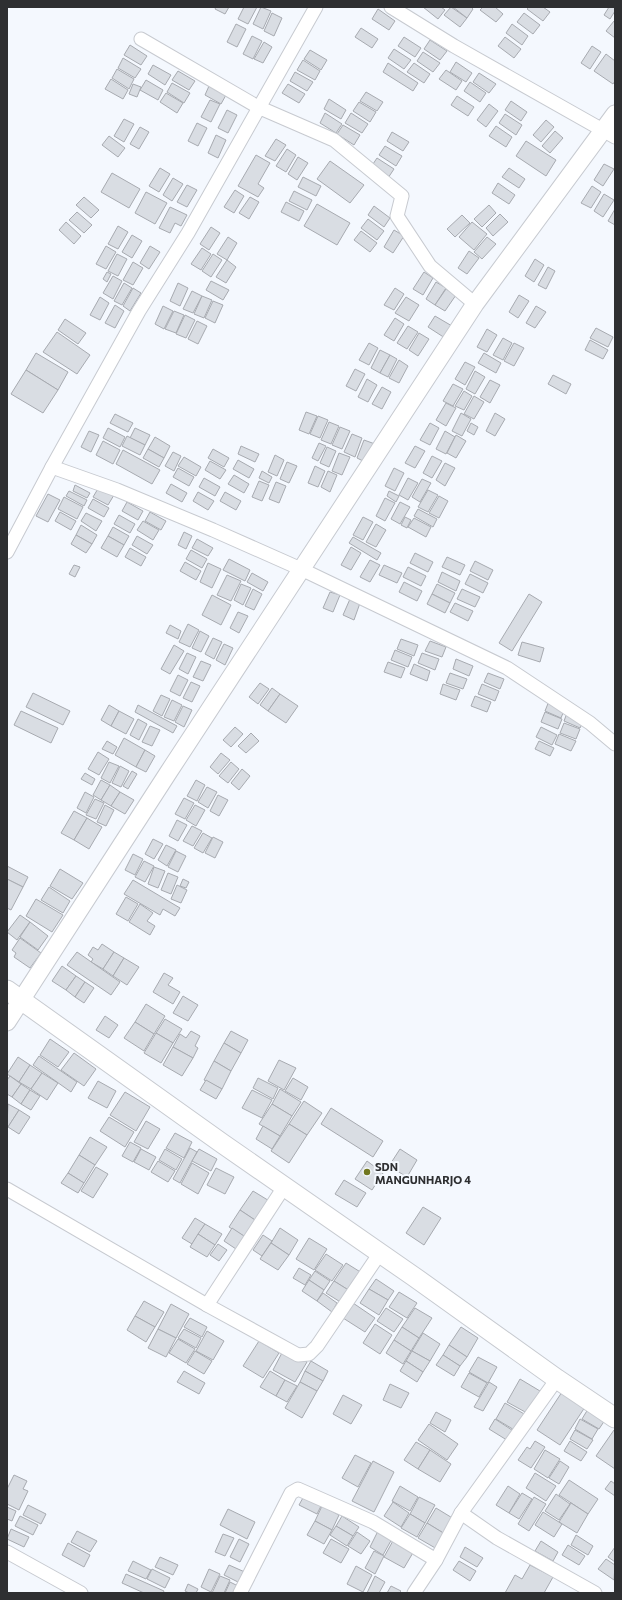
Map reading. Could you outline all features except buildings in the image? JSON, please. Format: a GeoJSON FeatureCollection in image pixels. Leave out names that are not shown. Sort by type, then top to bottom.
{"type":"FeatureCollection","features":[{"type":"Feature","properties":{"kind":"main road"},"geometry":{"type":"LineString","coordinates":[[14,995],[284,1187],[414,1276],[557,1379],[615,1418]]}},
{"type":"Feature","properties":{"kind":"street"},"geometry":{"type":"LineString","coordinates":[[7,552],[52,467],[139,311],[188,233],[316,7]]}},
{"type":"Feature","properties":{"kind":"street"},"geometry":{"type":"LineString","coordinates":[[391,7],[454,46],[609,134]]}},
{"type":"Feature","properties":{"kind":"street"},"geometry":{"type":"LineString","coordinates":[[141,39],[258,107],[334,140],[402,196],[397,216],[430,266],[475,304]]}},
{"type":"Feature","properties":{"kind":"street"},"geometry":{"type":"LineString","coordinates":[[7,1022],[14,995],[301,569],[475,304],[609,134],[615,114]]}},
{"type":"Feature","properties":{"kind":"street"},"geometry":{"type":"LineString","coordinates":[[52,467],[117,490],[301,569],[507,668],[590,723],[615,744]]}},
{"type":"Feature","properties":{"kind":"street"},"geometry":{"type":"LineString","coordinates":[[207,1305],[284,1187]]}},
{"type":"Feature","properties":{"kind":"street"},"geometry":{"type":"LineString","coordinates":[[7,1189],[207,1305],[298,1355],[309,1354],[317,1346],[380,1253]]}},
{"type":"Feature","properties":{"kind":"street"},"geometry":{"type":"LineString","coordinates":[[414,1593],[436,1560],[461,1513],[557,1379]]}},
{"type":"Feature","properties":{"kind":"street"},"geometry":{"type":"LineString","coordinates":[[240,1593],[291,1493],[298,1489],[373,1522],[436,1560]]}},
{"type":"Feature","properties":{"kind":"street"},"geometry":{"type":"LineString","coordinates":[[461,1513],[498,1538],[595,1593]]}},
{"type":"Feature","properties":{"kind":"street"},"geometry":{"type":"LineString","coordinates":[[7,1552],[81,1593]]}},
{"type":"Feature","properties":{"kind":"place","name":"SDN MANGUNHARJO 4"},"geometry":{"type":"Point","coordinates":[367,1172]}}]}
